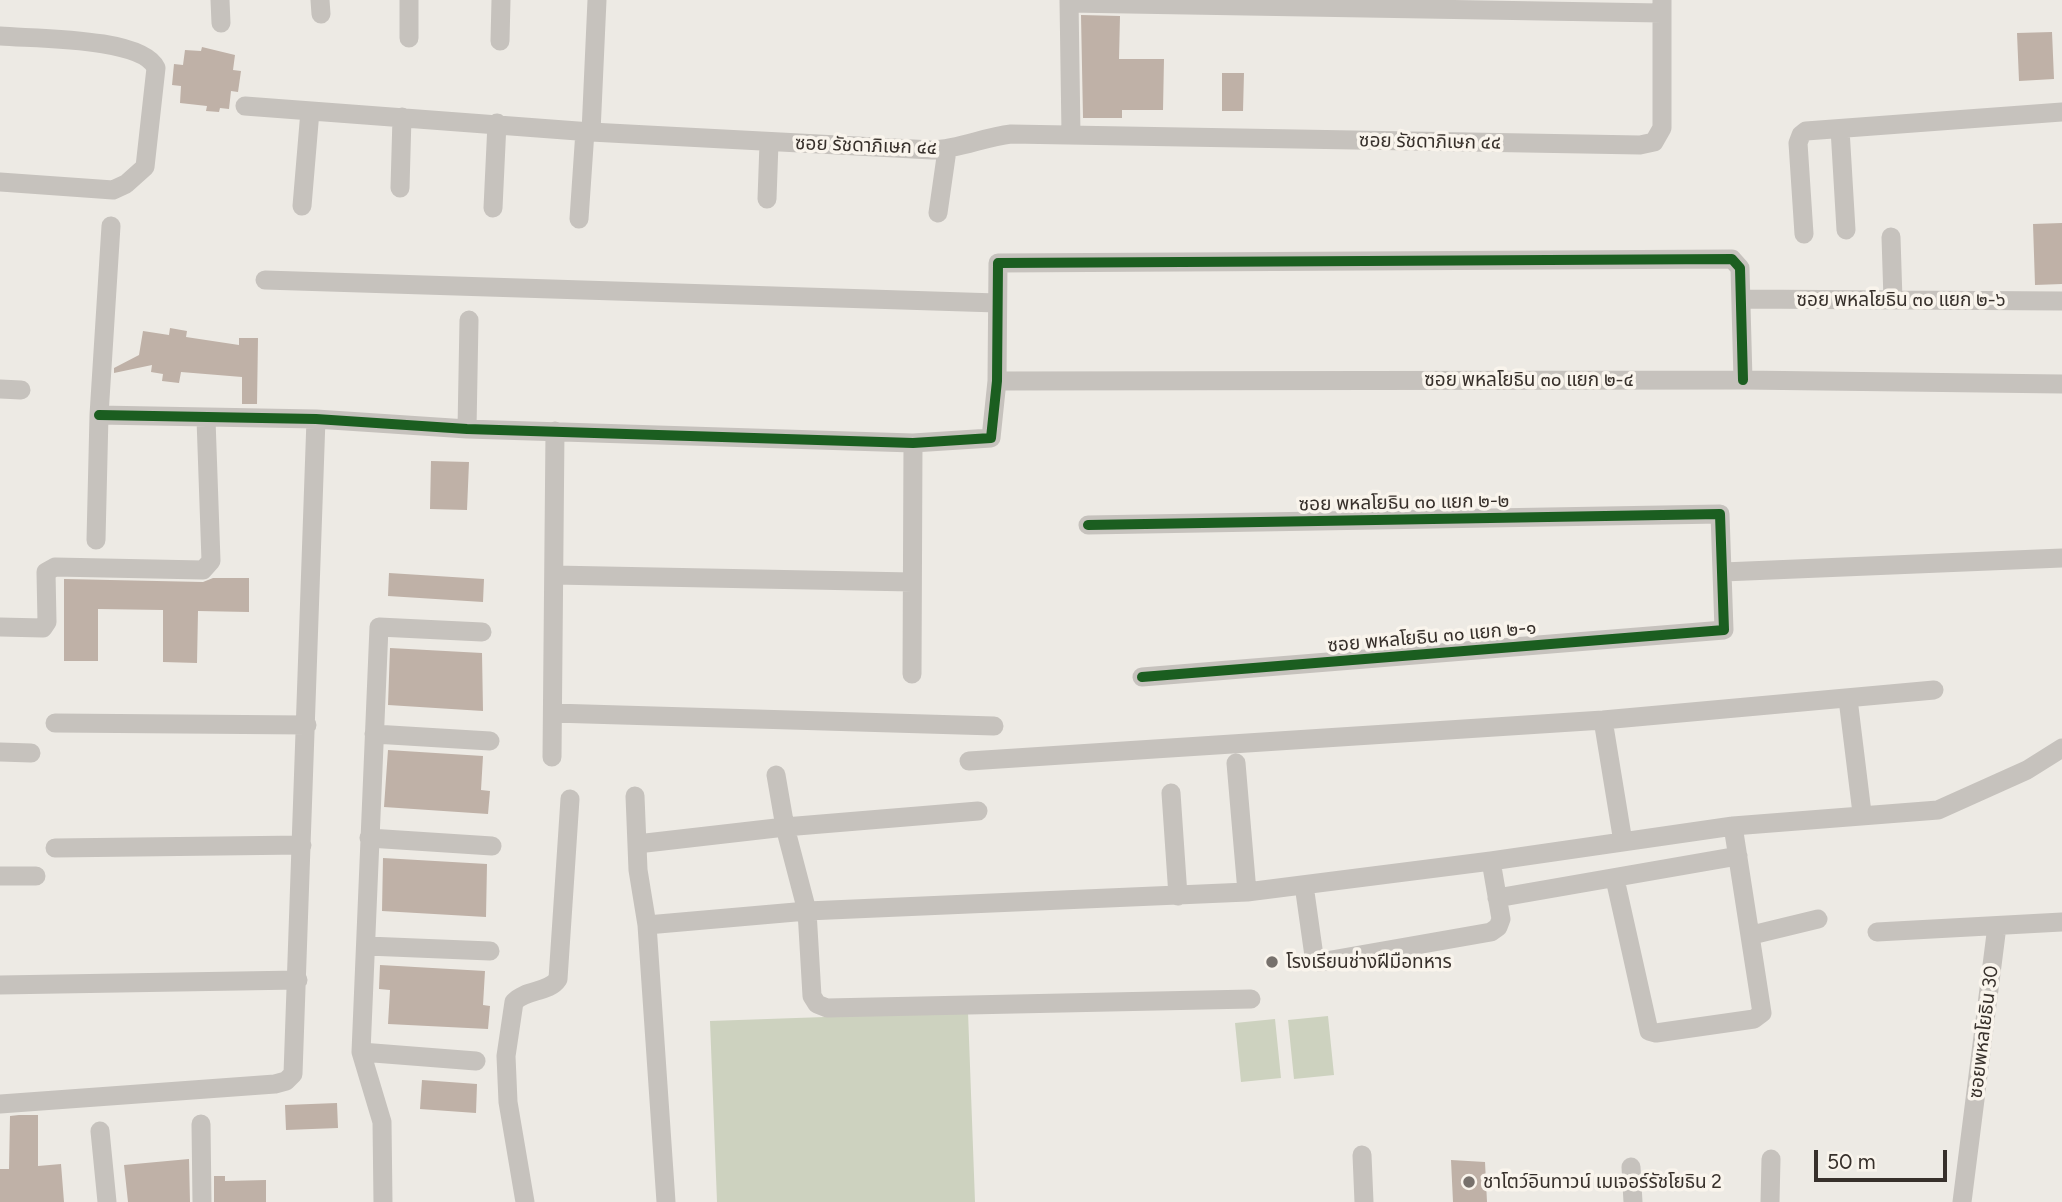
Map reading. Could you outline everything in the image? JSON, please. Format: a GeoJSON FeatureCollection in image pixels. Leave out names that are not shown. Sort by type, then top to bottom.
{"type":"FeatureCollection","features":[{"type":"Feature","properties":{"kind":"street"},"geometry":{"type":"LineString","coordinates":[[220,0],[221,23]]}},
{"type":"Feature","properties":{"kind":"street"},"geometry":{"type":"LineString","coordinates":[[408,0],[409,38]]}},
{"type":"Feature","properties":{"kind":"street"},"geometry":{"type":"LineString","coordinates":[[500,41],[501,0]]}},
{"type":"Feature","properties":{"kind":"street"},"geometry":{"type":"LineString","coordinates":[[579,219],[597,0]]}},
{"type":"Feature","properties":{"kind":"street"},"geometry":{"type":"LineString","coordinates":[[1071,134],[1069,2],[1661,7]]}},
{"type":"Feature","properties":{"kind":"street","name":"ซอย รัชดาภิเษก ๔๔"},"geometry":{"type":"LineString","coordinates":[[245,106],[769,143],[947,150],[991,136],[1071,134],[1640,145],[1654,142],[1662,128],[1661,7]]}},
{"type":"Feature","properties":{"kind":"street"},"geometry":{"type":"LineString","coordinates":[[0,36],[100,43],[139,52],[152,60],[156,68],[145,167],[126,184],[113,190],[0,182]]}},
{"type":"Feature","properties":{"kind":"street"},"geometry":{"type":"LineString","coordinates":[[302,206],[310,111]]}},
{"type":"Feature","properties":{"kind":"street"},"geometry":{"type":"LineString","coordinates":[[1804,234],[1798,143],[1806,131],[2062,112]]}},
{"type":"Feature","properties":{"kind":"street"},"geometry":{"type":"LineString","coordinates":[[400,188],[402,117]]}},
{"type":"Feature","properties":{"kind":"street"},"geometry":{"type":"LineString","coordinates":[[493,208],[497,123]]}},
{"type":"Feature","properties":{"kind":"street"},"geometry":{"type":"LineString","coordinates":[[1840,129],[1846,230]]}},
{"type":"Feature","properties":{"kind":"street"},"geometry":{"type":"LineString","coordinates":[[767,199],[769,143]]}},
{"type":"Feature","properties":{"kind":"street"},"geometry":{"type":"LineString","coordinates":[[939,213],[947,150]]}},
{"type":"Feature","properties":{"kind":"street"},"geometry":{"type":"LineString","coordinates":[[96,540],[99,415],[111,226]]}},
{"type":"Feature","properties":{"kind":"street"},"geometry":{"type":"LineString","coordinates":[[1891,237],[1892,300]]}},
{"type":"Feature","properties":{"kind":"street"},"geometry":{"type":"LineString","coordinates":[[99,415],[316,419],[467,429],[913,443],[991,439],[997,381],[998,263],[1718,259],[1737,262],[1741,299],[1743,380]]}},
{"type":"Feature","properties":{"kind":"street"},"geometry":{"type":"LineString","coordinates":[[265,280],[997,303]]}},
{"type":"Feature","properties":{"kind":"street","name":"ซอย พหลโยธิน ๓๐ แยก ๒-๖"},"geometry":{"type":"LineString","coordinates":[[1741,299],[2062,301]]}},
{"type":"Feature","properties":{"kind":"street"},"geometry":{"type":"LineString","coordinates":[[467,429],[469,320]]}},
{"type":"Feature","properties":{"kind":"street","name":"ซอย พหลโยธิน ๓๐ แยก ๒-๔"},"geometry":{"type":"LineString","coordinates":[[997,381],[1743,380],[2062,384]]}},
{"type":"Feature","properties":{"kind":"street"},"geometry":{"type":"LineString","coordinates":[[0,389],[21,390]]}},
{"type":"Feature","properties":{"kind":"street"},"geometry":{"type":"LineString","coordinates":[[0,627],[43,628],[47,622],[46,572],[55,567],[203,570],[208,566],[211,561],[206,419]]}},
{"type":"Feature","properties":{"kind":"street"},"geometry":{"type":"LineString","coordinates":[[0,1104],[286,1081],[293,1074],[296,1064],[316,419]]}},
{"type":"Feature","properties":{"kind":"street"},"geometry":{"type":"LineString","coordinates":[[552,757],[555,431]]}},
{"type":"Feature","properties":{"kind":"street"},"geometry":{"type":"LineString","coordinates":[[912,674],[913,443]]}},
{"type":"Feature","properties":{"kind":"street","name":"ซอย พหลโยธิน ๓๐ แยก ๒-๒"},"geometry":{"type":"LineString","coordinates":[[1088,525],[1720,514],[1723,572]]}},
{"type":"Feature","properties":{"kind":"street"},"geometry":{"type":"LineString","coordinates":[[1723,572],[2062,558]]}},
{"type":"Feature","properties":{"kind":"street","name":"ซอย พหลโยธิน ๓๐ แยก ๒-๑"},"geometry":{"type":"LineString","coordinates":[[1142,677],[1724,630],[1723,572]]}},
{"type":"Feature","properties":{"kind":"street"},"geometry":{"type":"LineString","coordinates":[[554,575],[912,582]]}},
{"type":"Feature","properties":{"kind":"street"},"geometry":{"type":"LineString","coordinates":[[383,1202],[382,1122],[361,1052],[379,626],[482,632]]}},
{"type":"Feature","properties":{"kind":"street"},"geometry":{"type":"LineString","coordinates":[[969,761],[1603,720],[1934,690]]}},
{"type":"Feature","properties":{"kind":"street"},"geometry":{"type":"LineString","coordinates":[[1848,699],[1862,813]]}},
{"type":"Feature","properties":{"kind":"street"},"geometry":{"type":"LineString","coordinates":[[553,713],[994,726]]}},
{"type":"Feature","properties":{"kind":"street"},"geometry":{"type":"LineString","coordinates":[[1603,720],[1623,842]]}},
{"type":"Feature","properties":{"kind":"street"},"geometry":{"type":"LineString","coordinates":[[55,723],[307,725]]}},
{"type":"Feature","properties":{"kind":"street"},"geometry":{"type":"LineString","coordinates":[[374,734],[490,741]]}},
{"type":"Feature","properties":{"kind":"street"},"geometry":{"type":"LineString","coordinates":[[647,925],[807,911],[1247,892],[1491,861],[1733,826],[1862,813],[1938,810],[2027,770],[2062,748]]}},
{"type":"Feature","properties":{"kind":"street"},"geometry":{"type":"LineString","coordinates":[[0,752],[31,753]]}},
{"type":"Feature","properties":{"kind":"street"},"geometry":{"type":"LineString","coordinates":[[1236,762],[1247,892]]}},
{"type":"Feature","properties":{"kind":"street"},"geometry":{"type":"LineString","coordinates":[[776,775],[785,827],[807,911],[812,996],[817,1004],[827,1008],[1251,999]]}},
{"type":"Feature","properties":{"kind":"street"},"geometry":{"type":"LineString","coordinates":[[1171,793],[1178,896]]}},
{"type":"Feature","properties":{"kind":"street"},"geometry":{"type":"LineString","coordinates":[[635,796],[638,870],[647,925],[666,1202]]}},
{"type":"Feature","properties":{"kind":"street"},"geometry":{"type":"LineString","coordinates":[[525,1202],[508,1101],[506,1056],[514,1002],[521,995],[555,984],[558,979],[570,799]]}},
{"type":"Feature","properties":{"kind":"street"},"geometry":{"type":"LineString","coordinates":[[637,844],[785,827],[978,811]]}},
{"type":"Feature","properties":{"kind":"street"},"geometry":{"type":"LineString","coordinates":[[1615,879],[1649,1031],[1656,1033],[1759,1017],[1762,1013],[1752,934],[1733,826]]}},
{"type":"Feature","properties":{"kind":"street"},"geometry":{"type":"LineString","coordinates":[[369,838],[492,846]]}},
{"type":"Feature","properties":{"kind":"street"},"geometry":{"type":"LineString","coordinates":[[55,848],[302,845]]}},
{"type":"Feature","properties":{"kind":"street"},"geometry":{"type":"LineString","coordinates":[[1497,898],[1738,856]]}},
{"type":"Feature","properties":{"kind":"street"},"geometry":{"type":"LineString","coordinates":[[1304,885],[1314,956],[1320,962],[1491,932],[1498,927],[1501,919],[1491,861]]}},
{"type":"Feature","properties":{"kind":"street"},"geometry":{"type":"LineString","coordinates":[[0,876],[36,876]]}},
{"type":"Feature","properties":{"kind":"street"},"geometry":{"type":"LineString","coordinates":[[1752,934],[1818,919]]}},
{"type":"Feature","properties":{"kind":"street"},"geometry":{"type":"LineString","coordinates":[[1877,932],[2062,922]]}},
{"type":"Feature","properties":{"kind":"street","name":"ซอยพหลโยธิน 30"},"geometry":{"type":"LineString","coordinates":[[1962,1202],[1997,926]]}},
{"type":"Feature","properties":{"kind":"street"},"geometry":{"type":"LineString","coordinates":[[367,946],[490,951]]}},
{"type":"Feature","properties":{"kind":"street"},"geometry":{"type":"LineString","coordinates":[[0,985],[298,980]]}},
{"type":"Feature","properties":{"kind":"street"},"geometry":{"type":"LineString","coordinates":[[361,1052],[476,1061]]}},
{"type":"Feature","properties":{"kind":"street"},"geometry":{"type":"LineString","coordinates":[[201,1124],[202,1202]]}},
{"type":"Feature","properties":{"kind":"street"},"geometry":{"type":"LineString","coordinates":[[100,1131],[107,1202]]}},
{"type":"Feature","properties":{"kind":"street"},"geometry":{"type":"LineString","coordinates":[[1363,1155],[1364,1202]]}},
{"type":"Feature","properties":{"kind":"street"},"geometry":{"type":"LineString","coordinates":[[1770,1202],[1772,1159]]}},
{"type":"Feature","properties":{"kind":"street"},"geometry":{"type":"LineString","coordinates":[[1631,1167],[1633,1202]]}},
{"type":"Feature","properties":{"kind":"green space"},"geometry":{"type":"Polygon","coordinates":[[[968,1012],[975,1202],[717,1202],[710,1021],[968,1012]]]}},
{"type":"Feature","properties":{"kind":"green space"},"geometry":{"type":"Polygon","coordinates":[[[1328,1016],[1334,1075],[1294,1079],[1288,1020],[1328,1016]]]}},
{"type":"Feature","properties":{"kind":"green space"},"geometry":{"type":"Polygon","coordinates":[[[1275,1019],[1281,1078],[1241,1082],[1235,1023],[1275,1019]]]}},
{"type":"Feature","properties":{"kind":"building"},"geometry":{"type":"Polygon","coordinates":[[[1081,15],[1120,16],[1119,59],[1164,59],[1163,110],[1122,110],[1122,118],[1083,118],[1081,15]]]}},
{"type":"Feature","properties":{"kind":"building"},"geometry":{"type":"Polygon","coordinates":[[[2052,32],[2054,79],[2019,81],[2017,33],[2052,32]]]}},
{"type":"Feature","properties":{"kind":"building"},"geometry":{"type":"Polygon","coordinates":[[[202,47],[235,55],[233,70],[241,71],[238,92],[231,91],[229,109],[220,108],[219,112],[206,111],[207,106],[180,103],[181,86],[172,85],[174,64],[183,65],[185,50],[201,51],[202,47]]]}},
{"type":"Feature","properties":{"kind":"building"},"geometry":{"type":"Polygon","coordinates":[[[1222,73],[1244,73],[1243,111],[1222,111],[1222,73]]]}},
{"type":"Feature","properties":{"kind":"building"},"geometry":{"type":"Polygon","coordinates":[[[2062,223],[2062,284],[2035,285],[2033,224],[2062,223]]]}},
{"type":"Feature","properties":{"kind":"building"},"geometry":{"type":"Polygon","coordinates":[[[170,328],[187,331],[186,337],[239,345],[239,338],[258,338],[257,404],[242,404],[242,377],[181,372],[179,383],[162,381],[163,374],[151,372],[152,365],[114,373],[114,368],[139,355],[143,331],[169,335],[170,328]]]}},
{"type":"Feature","properties":{"kind":"building"},"geometry":{"type":"Polygon","coordinates":[[[431,461],[469,462],[467,510],[430,509],[431,461]]]}},
{"type":"Feature","properties":{"kind":"building"},"geometry":{"type":"Polygon","coordinates":[[[389,573],[484,579],[483,602],[388,596],[389,573]]]}},
{"type":"Feature","properties":{"kind":"building"},"geometry":{"type":"Polygon","coordinates":[[[213,578],[249,578],[249,612],[198,611],[197,663],[163,662],[163,610],[98,609],[98,661],[64,661],[64,579],[203,582],[213,578]]]}},
{"type":"Feature","properties":{"kind":"building"},"geometry":{"type":"Polygon","coordinates":[[[390,648],[482,653],[483,711],[388,705],[390,648]]]}},
{"type":"Feature","properties":{"kind":"building"},"geometry":{"type":"Polygon","coordinates":[[[388,750],[483,756],[481,790],[490,791],[488,814],[384,807],[388,750]]]}},
{"type":"Feature","properties":{"kind":"building"},"geometry":{"type":"Polygon","coordinates":[[[383,858],[487,864],[486,917],[382,911],[383,858]]]}},
{"type":"Feature","properties":{"kind":"building"},"geometry":{"type":"Polygon","coordinates":[[[380,965],[485,971],[483,1005],[490,1006],[488,1029],[388,1024],[390,990],[379,989],[380,965]]]}},
{"type":"Feature","properties":{"kind":"building"},"geometry":{"type":"Polygon","coordinates":[[[422,1080],[477,1084],[476,1113],[420,1109],[422,1080]]]}},
{"type":"Feature","properties":{"kind":"building"},"geometry":{"type":"Polygon","coordinates":[[[337,1103],[338,1128],[286,1130],[285,1105],[337,1103]]]}},
{"type":"Feature","properties":{"kind":"building"},"geometry":{"type":"Polygon","coordinates":[[[38,1115],[38,1166],[61,1164],[64,1202],[0,1202],[0,1169],[9,1169],[10,1116],[38,1115]]]}},
{"type":"Feature","properties":{"kind":"building"},"geometry":{"type":"Polygon","coordinates":[[[189,1159],[190,1202],[128,1202],[124,1165],[189,1159]]]}},
{"type":"Feature","properties":{"kind":"building","name":"ชาโตว์อินทาวน์ เมเจอร์รัชโยธิน 2"},"geometry":{"type":"Polygon","coordinates":[[[1451,1160],[1485,1162],[1487,1202],[1453,1202],[1451,1160]]]}},
{"type":"Feature","properties":{"kind":"building"},"geometry":{"type":"Polygon","coordinates":[[[214,1176],[225,1176],[225,1181],[266,1180],[266,1202],[214,1202],[214,1176]]]}},
{"type":"Feature","properties":{"kind":"cycle path"},"geometry":{"type":"LineString","coordinates":[[99,415],[316,419],[467,429],[913,443],[991,438],[997,381],[998,263],[1732,259],[1740,268],[1743,380]]}},
{"type":"Feature","properties":{"kind":"cycle path"},"geometry":{"type":"LineString","coordinates":[[1088,525],[1720,514],[1724,630],[1142,677]]}},
{"type":"Feature","properties":{"kind":"place","name":"โรงเรียนช่างฝีมือทหาร"},"geometry":{"type":"Point","coordinates":[1272,962]}},
{"type":"Feature","properties":{"kind":"place","name":"ชาโตว์อินทาวน์ เมเจอร์รัชโยธิน 2"},"geometry":{"type":"Point","coordinates":[1469,1182]}}]}
